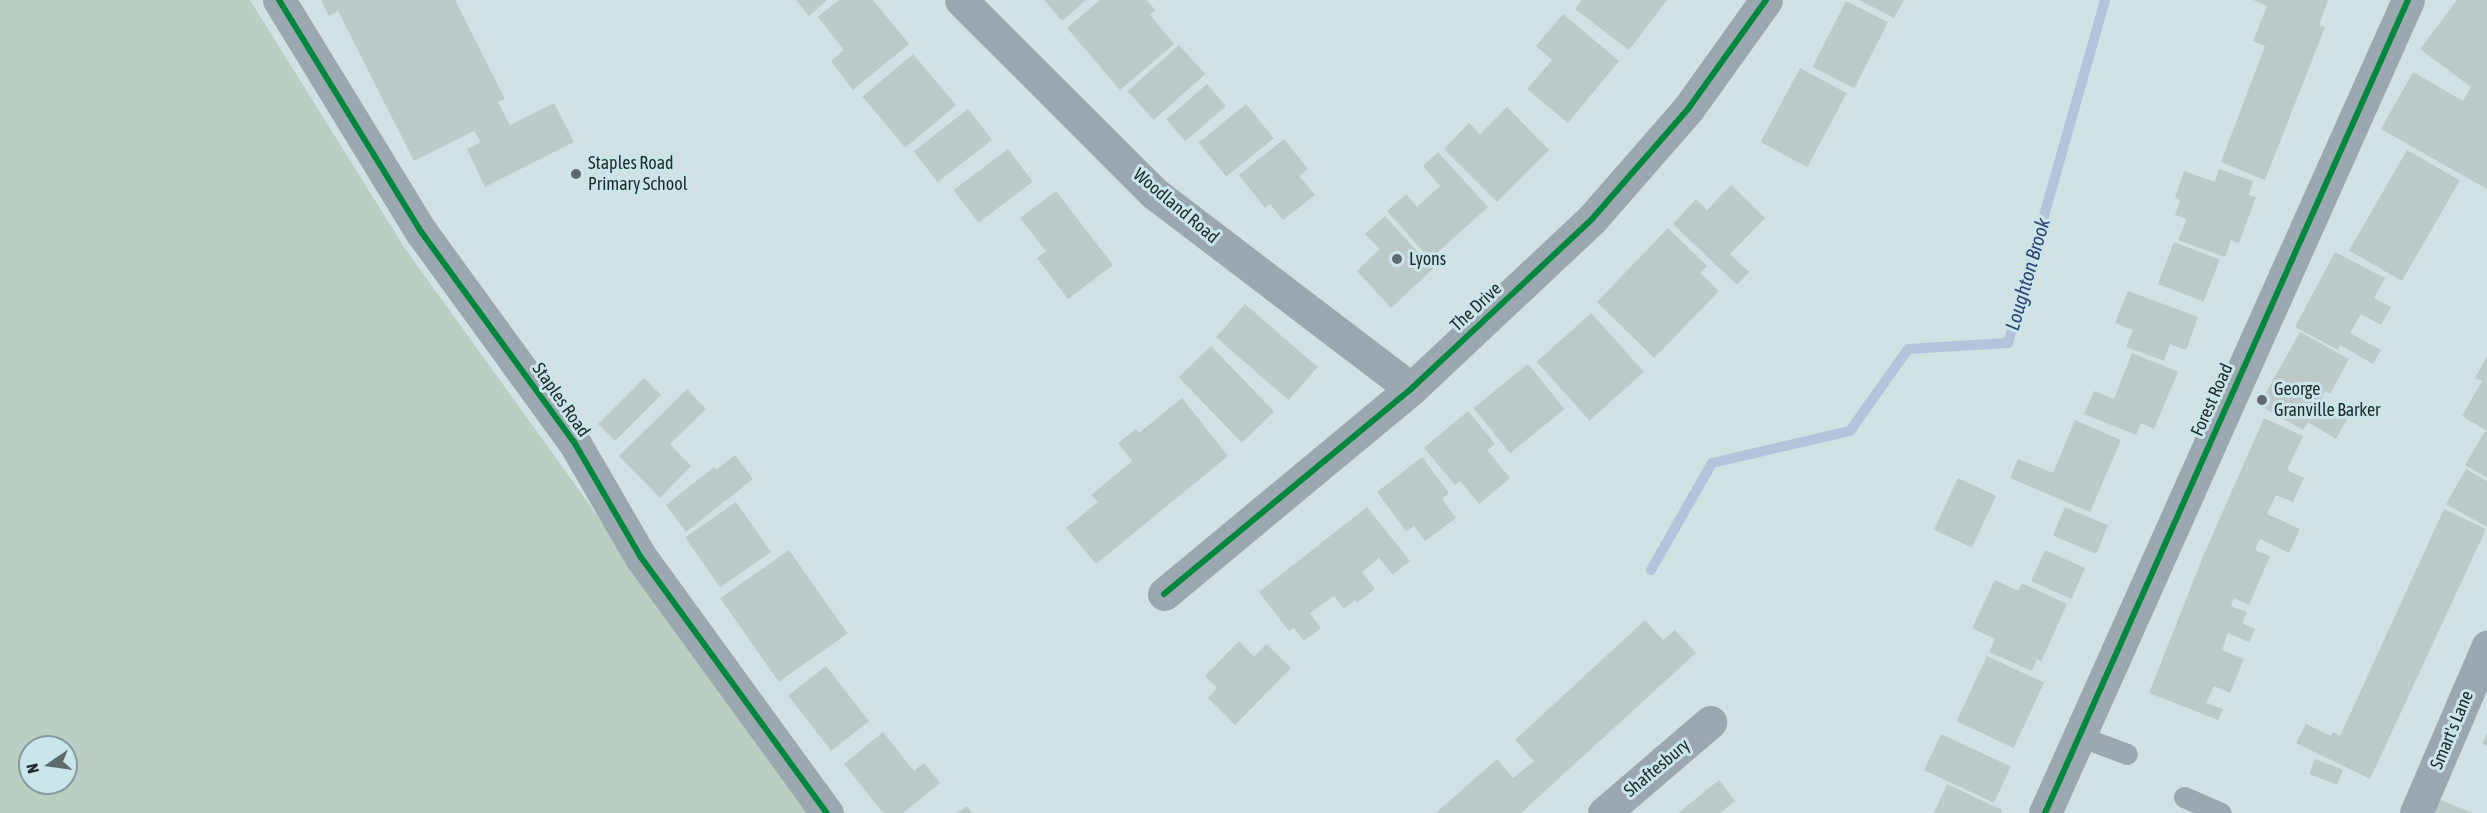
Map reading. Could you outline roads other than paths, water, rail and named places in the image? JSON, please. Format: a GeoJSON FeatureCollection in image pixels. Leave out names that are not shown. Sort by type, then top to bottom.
{"type":"FeatureCollection","features":[{"type":"Feature","properties":{"kind":"street","name":"Staples Road"},"geometry":{"type":"LineString","coordinates":[[279,0],[422,233],[574,442],[640,556],[827,813]]}},
{"type":"Feature","properties":{"kind":"street","name":"Woodland Road"},"geometry":{"type":"LineString","coordinates":[[961,0],[1154,193],[1411,389]]}},
{"type":"Feature","properties":{"kind":"street","name":"Forest Road"},"geometry":{"type":"LineString","coordinates":[[2045,813],[2408,0]]}},
{"type":"Feature","properties":{"kind":"street","name":"The Drive"},"geometry":{"type":"LineString","coordinates":[[1164,594],[1411,389],[1592,219],[1688,109],[1759,3]]}},
{"type":"Feature","properties":{"kind":"street","name":"Smart's Lane"},"geometry":{"type":"LineString","coordinates":[[2416,813],[2487,647]]}},
{"type":"Feature","properties":{"kind":"street","name":"Shaftesbury"},"geometry":{"type":"LineString","coordinates":[[1604,813],[1710,722]]}},
{"type":"Feature","properties":{"kind":"lane"},"geometry":{"type":"LineString","coordinates":[[2079,736],[2127,754]]}},
{"type":"Feature","properties":{"kind":"lane"},"geometry":{"type":"LineString","coordinates":[[2184,797],[2221,813]]}},
{"type":"Feature","properties":{"kind":"waterway","name":"Loughton Brook"},"geometry":{"type":"LineString","coordinates":[[1651,570],[1712,463],[1850,431],[1908,349],[2008,343],[2105,0]]}},
{"type":"Feature","properties":{"kind":"place","name":"Staples Road Primary School"},"geometry":{"type":"Point","coordinates":[576,174]}},
{"type":"Feature","properties":{"kind":"place","name":"Lyons"},"geometry":{"type":"Point","coordinates":[1397,259]}},
{"type":"Feature","properties":{"kind":"place","name":"George Granville Barker"},"geometry":{"type":"Point","coordinates":[2262,400]}}]}
